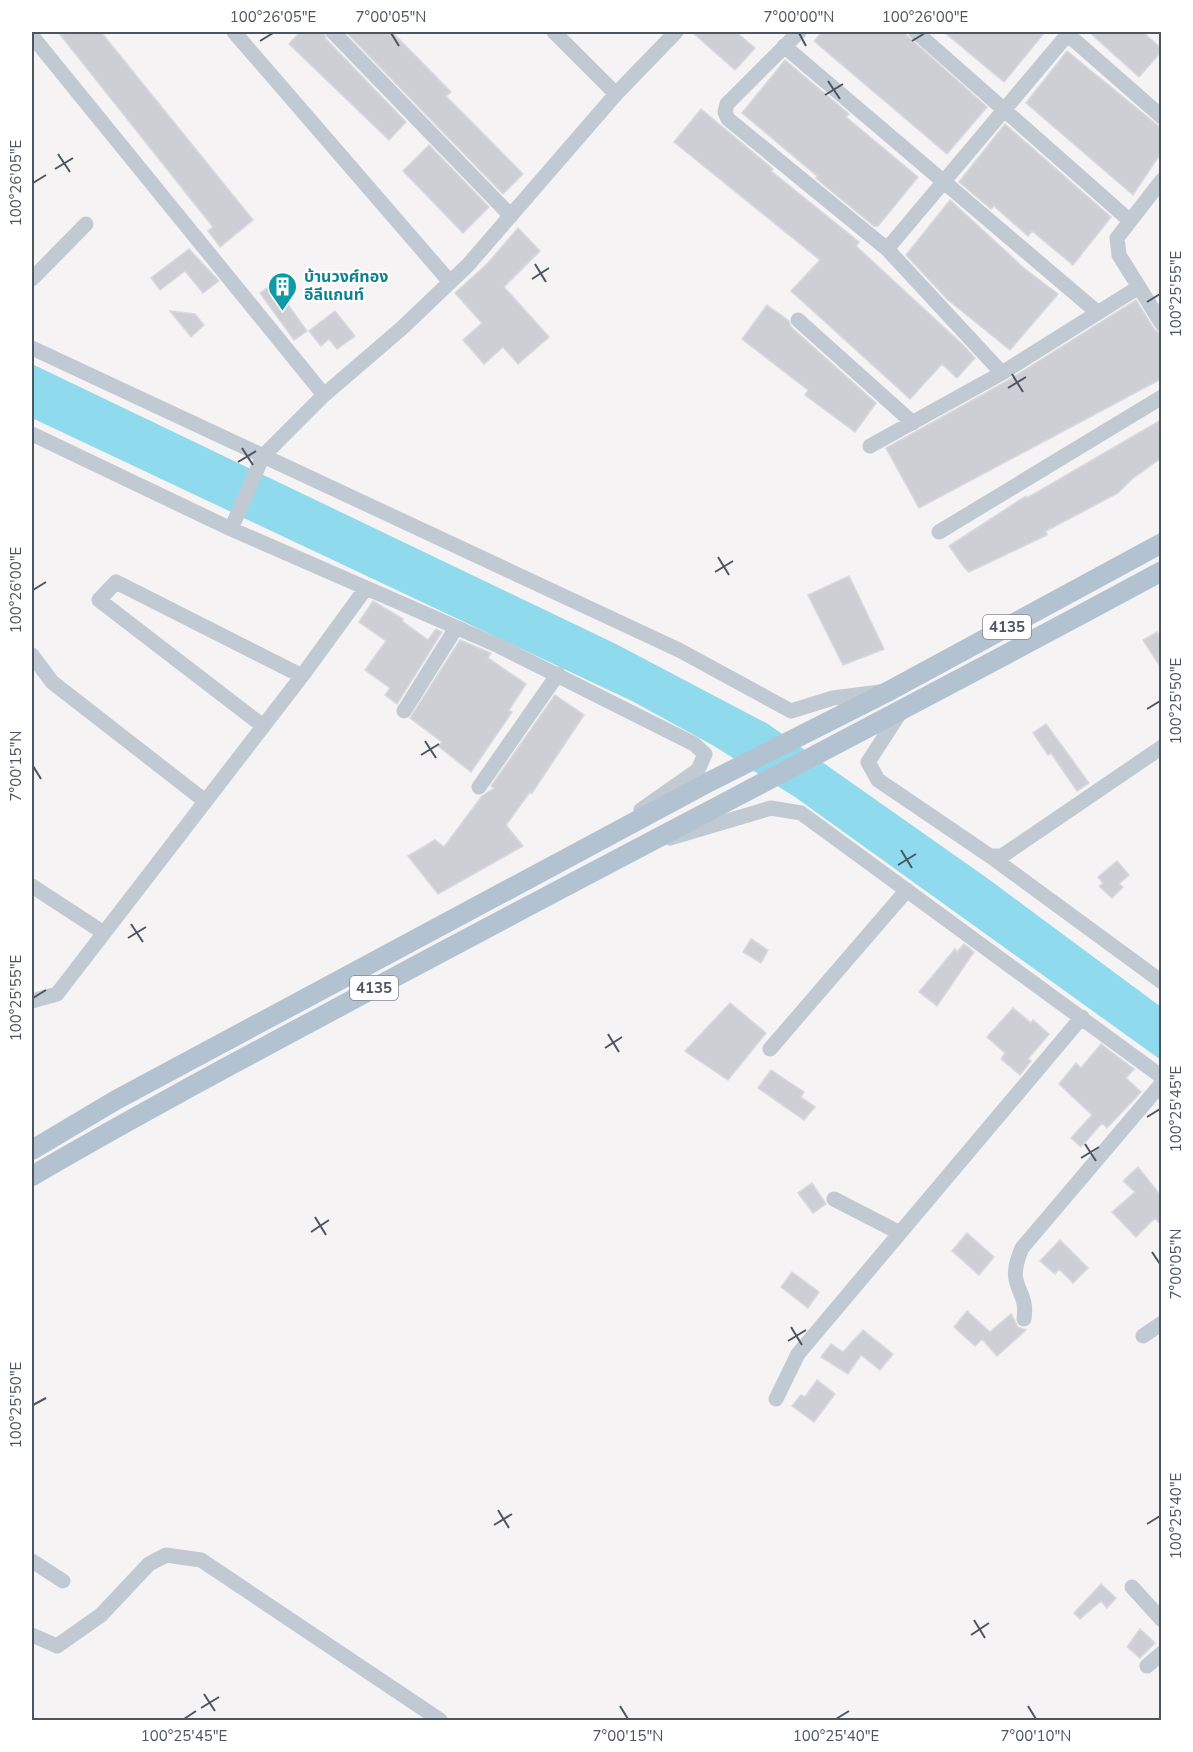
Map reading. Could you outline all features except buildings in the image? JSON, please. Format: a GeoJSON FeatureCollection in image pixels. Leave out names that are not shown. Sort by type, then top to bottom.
{"type":"FeatureCollection","features":[{"type":"Feature","properties":{"kind":"main road","name":"4135"},"geometry":{"type":"LineString","coordinates":[[32,1150],[116,1100],[709,782],[889,691],[1161,543]]}},
{"type":"Feature","properties":{"kind":"main road","name":"4135"},"geometry":{"type":"LineString","coordinates":[[32,1176],[127,1120],[641,846],[900,713],[1161,571]]}},
{"type":"Feature","properties":{"kind":"street"},"geometry":{"type":"LineString","coordinates":[[234,32],[450,282]]}},
{"type":"Feature","properties":{"kind":"street"},"geometry":{"type":"LineString","coordinates":[[333,32],[511,216]]}},
{"type":"Feature","properties":{"kind":"street"},"geometry":{"type":"LineString","coordinates":[[554,32],[616,93]]}},
{"type":"Feature","properties":{"kind":"street"},"geometry":{"type":"LineString","coordinates":[[231,529],[262,456],[324,395],[450,282],[511,216],[616,93],[676,32]]}},
{"type":"Feature","properties":{"kind":"street"},"geometry":{"type":"LineString","coordinates":[[799,32],[728,104],[725,112],[729,119],[887,249],[1002,374]]}},
{"type":"Feature","properties":{"kind":"street"},"geometry":{"type":"LineString","coordinates":[[916,32],[1007,109],[1130,219]]}},
{"type":"Feature","properties":{"kind":"street"},"geometry":{"type":"LineString","coordinates":[[887,249],[1007,109],[1067,33],[1161,117]]}},
{"type":"Feature","properties":{"kind":"street"},"geometry":{"type":"LineString","coordinates":[[32,36],[324,395]]}},
{"type":"Feature","properties":{"kind":"street"},"geometry":{"type":"LineString","coordinates":[[784,46],[1097,312]]}},
{"type":"Feature","properties":{"kind":"street"},"geometry":{"type":"LineString","coordinates":[[1161,180],[1117,238],[1119,255],[1161,324]]}},
{"type":"Feature","properties":{"kind":"street"},"geometry":{"type":"LineString","coordinates":[[32,279],[86,224]]}},
{"type":"Feature","properties":{"kind":"street"},"geometry":{"type":"LineString","coordinates":[[870,446],[1002,374],[1139,287]]}},
{"type":"Feature","properties":{"kind":"street"},"geometry":{"type":"LineString","coordinates":[[798,320],[913,423]]}},
{"type":"Feature","properties":{"kind":"street"},"geometry":{"type":"LineString","coordinates":[[32,348],[679,650],[791,711],[833,698],[889,691]]}},
{"type":"Feature","properties":{"kind":"street"},"geometry":{"type":"LineString","coordinates":[[939,532],[1161,397]]}},
{"type":"Feature","properties":{"kind":"street"},"geometry":{"type":"LineString","coordinates":[[32,434],[231,529],[558,674],[694,744],[705,754],[698,770],[582,852]]}},
{"type":"Feature","properties":{"kind":"street"},"geometry":{"type":"LineString","coordinates":[[263,726],[99,600],[116,582],[302,676]]}},
{"type":"Feature","properties":{"kind":"street"},"geometry":{"type":"LineString","coordinates":[[32,1001],[57,994],[302,676],[366,588]]}},
{"type":"Feature","properties":{"kind":"street"},"geometry":{"type":"LineString","coordinates":[[404,711],[456,628]]}},
{"type":"Feature","properties":{"kind":"street"},"geometry":{"type":"LineString","coordinates":[[32,655],[52,682],[205,801]]}},
{"type":"Feature","properties":{"kind":"street"},"geometry":{"type":"LineString","coordinates":[[479,787],[558,674]]}},
{"type":"Feature","properties":{"kind":"street"},"geometry":{"type":"LineString","coordinates":[[900,713],[868,762],[878,780],[990,856],[1161,982]]}},
{"type":"Feature","properties":{"kind":"street"},"geometry":{"type":"LineString","coordinates":[[990,856],[1002,856],[1161,747]]}},
{"type":"Feature","properties":{"kind":"street"},"geometry":{"type":"LineString","coordinates":[[641,846],[771,808],[801,813],[1161,1077]]}},
{"type":"Feature","properties":{"kind":"street"},"geometry":{"type":"LineString","coordinates":[[32,886],[104,933]]}},
{"type":"Feature","properties":{"kind":"street"},"geometry":{"type":"LineString","coordinates":[[770,1049],[907,890]]}},
{"type":"Feature","properties":{"kind":"street"},"geometry":{"type":"LineString","coordinates":[[776,1399],[798,1354],[1082,1017]]}},
{"type":"Feature","properties":{"kind":"street"},"geometry":{"type":"LineString","coordinates":[[1024,1319],[1026,1308],[1014,1275],[1022,1248],[1161,1083]]}},
{"type":"Feature","properties":{"kind":"street"},"geometry":{"type":"LineString","coordinates":[[834,1200],[900,1233]]}},
{"type":"Feature","properties":{"kind":"street"},"geometry":{"type":"LineString","coordinates":[[1143,1336],[1161,1323]]}},
{"type":"Feature","properties":{"kind":"street"},"geometry":{"type":"LineString","coordinates":[[32,1635],[57,1646],[101,1615],[149,1564],[166,1556],[201,1560],[440,1720]]}},
{"type":"Feature","properties":{"kind":"street"},"geometry":{"type":"LineString","coordinates":[[32,1561],[63,1581]]}},
{"type":"Feature","properties":{"kind":"street"},"geometry":{"type":"LineString","coordinates":[[1132,1587],[1161,1620]]}},
{"type":"Feature","properties":{"kind":"street"},"geometry":{"type":"LineString","coordinates":[[1147,1666],[1161,1653]]}},
{"type":"Feature","properties":{"kind":"water"},"geometry":{"type":"Polygon","coordinates":[[[32,364],[616,644],[768,724],[987,878],[1161,1007],[1161,1060],[795,797],[714,746],[632,701],[32,418],[32,364]]]}},
{"type":"Feature","properties":{"kind":"place","name":"บ้านวงศ์ทอง อีลีแกนท์"},"geometry":{"type":"Point","coordinates":[283,312]}}]}
